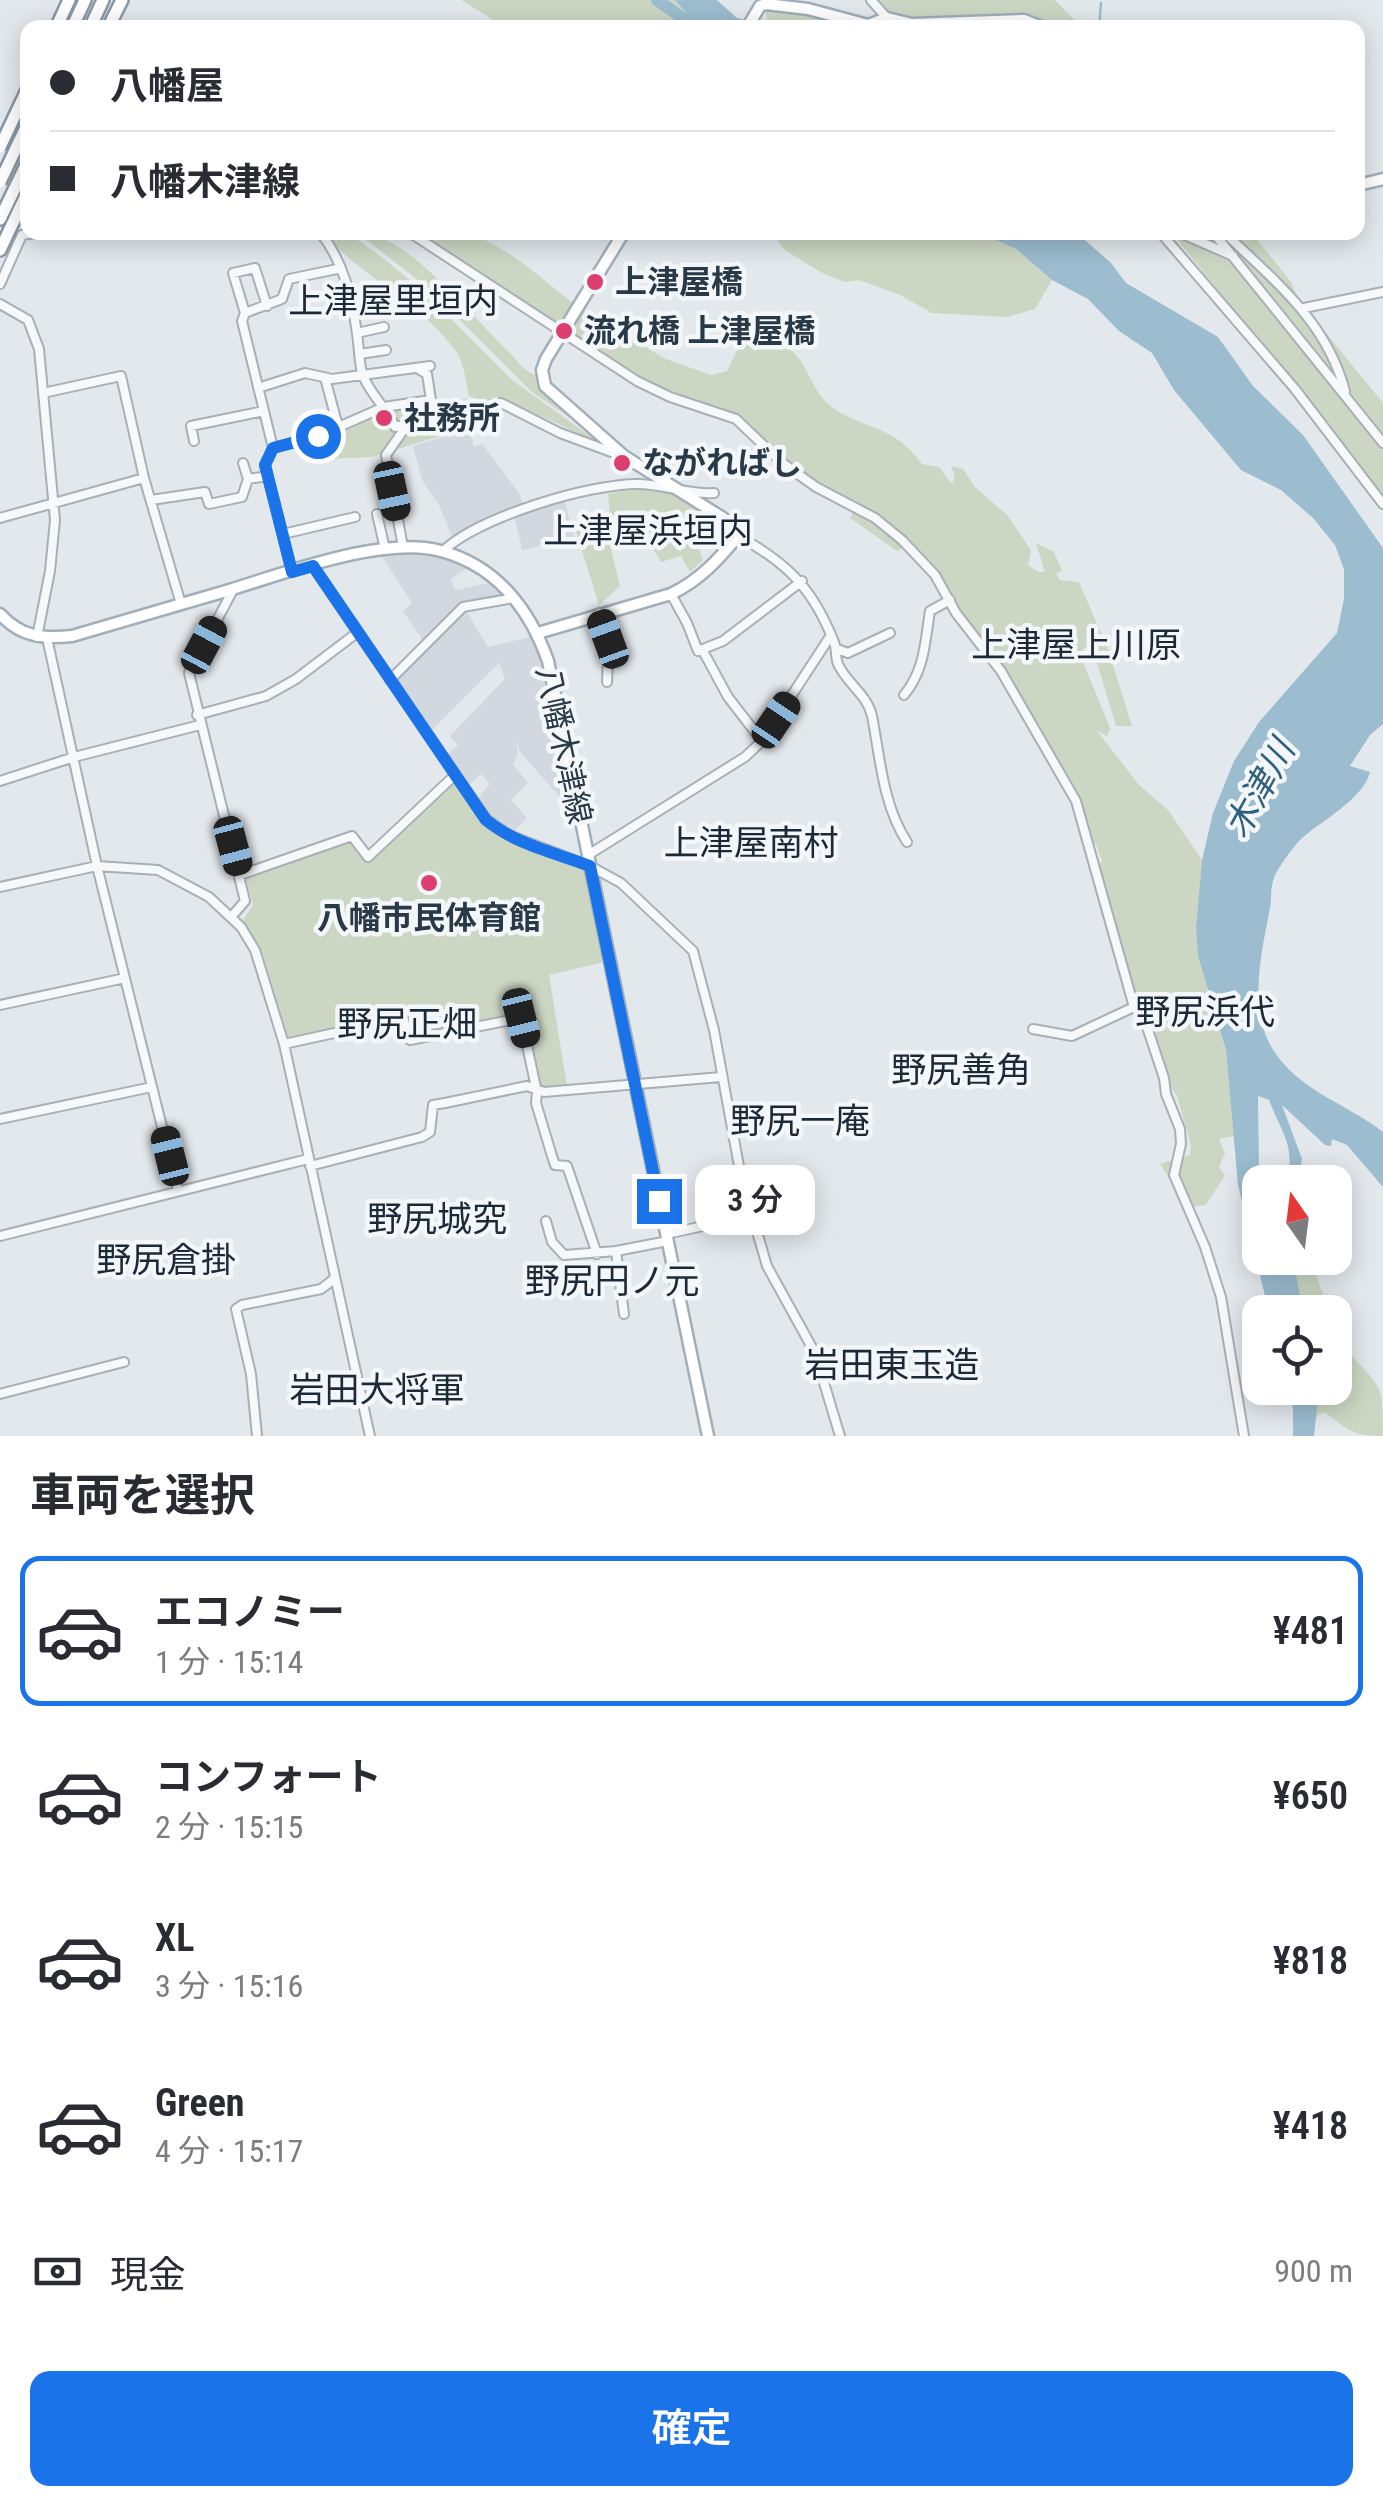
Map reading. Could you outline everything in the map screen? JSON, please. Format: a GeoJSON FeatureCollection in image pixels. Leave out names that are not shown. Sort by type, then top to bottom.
{"type":"FeatureCollection","features":[{"type":"Feature","properties":{"kind":"highway"},"geometry":{"type":"LineString","coordinates":[[0,146],[20,105]]}},
{"type":"Feature","properties":{"kind":"highway"},"geometry":{"type":"LineString","coordinates":[[0,182],[20,140]]}},
{"type":"Feature","properties":{"kind":"highway"},"geometry":{"type":"LineString","coordinates":[[0,219],[20,178]]}},
{"type":"Feature","properties":{"kind":"highway"},"geometry":{"type":"LineString","coordinates":[[0,250],[20,208]]}},
{"type":"Feature","properties":{"kind":"main road"},"geometry":{"type":"LineString","coordinates":[[752,20],[760,6],[808,9],[849,20]]}},
{"type":"Feature","properties":{"kind":"main road"},"geometry":{"type":"LineString","coordinates":[[882,20],[896,20]]}},
{"type":"Feature","properties":{"kind":"main road"},"geometry":{"type":"LineString","coordinates":[[538,633],[690,585],[711,568],[738,536],[724,518],[624,456],[545,386],[542,370],[619,240]]}},
{"type":"Feature","properties":{"kind":"main road","name":"八幡木津線"},"geometry":{"type":"LineString","coordinates":[[42,638],[72,636],[313,566],[404,547],[442,551],[482,571],[516,598],[538,633],[548,661],[708,1436]]}},
{"type":"Feature","properties":{"kind":"main road"},"geometry":{"type":"LineString","coordinates":[[0,614],[22,632],[42,638]]}},
{"type":"Feature","properties":{"kind":"street"},"geometry":{"type":"LineString","coordinates":[[872,0],[888,18]]}},
{"type":"Feature","properties":{"kind":"street"},"geometry":{"type":"LineString","coordinates":[[0,284],[20,239]]}},
{"type":"Feature","properties":{"kind":"street"},"geometry":{"type":"LineString","coordinates":[[326,240],[337,254],[337,269],[350,289],[363,375],[395,427],[501,403],[560,432],[624,456]]}},
{"type":"Feature","properties":{"kind":"street"},"geometry":{"type":"LineString","coordinates":[[421,240],[670,398],[736,419],[781,462],[816,487],[875,518],[935,575],[1000,671],[1076,801],[1134,1008],[1143,1015],[1180,1130],[1174,1175],[1221,1297],[1244,1436]]}},
{"type":"Feature","properties":{"kind":"street"},"geometry":{"type":"LineString","coordinates":[[1167,240],[1295,389],[1383,504]]}},
{"type":"Feature","properties":{"kind":"street"},"geometry":{"type":"LineString","coordinates":[[1196,240],[1232,256]]}},
{"type":"Feature","properties":{"kind":"street"},"geometry":{"type":"LineString","coordinates":[[1219,240],[1383,444]]}},
{"type":"Feature","properties":{"kind":"street"},"geometry":{"type":"LineString","coordinates":[[1232,240],[1304,308],[1341,376],[1346,395]]}},
{"type":"Feature","properties":{"kind":"street"},"geometry":{"type":"LineString","coordinates":[[246,314],[233,274],[255,268],[267,306]]}},
{"type":"Feature","properties":{"kind":"street"},"geometry":{"type":"LineString","coordinates":[[292,572],[265,465],[273,448],[242,320],[246,314],[282,299],[289,279],[337,269]]}},
{"type":"Feature","properties":{"kind":"street"},"geometry":{"type":"LineString","coordinates":[[1304,308],[1383,292]]}},
{"type":"Feature","properties":{"kind":"street"},"geometry":{"type":"LineString","coordinates":[[0,304],[22,315],[33,328],[39,349],[55,505],[42,638],[178,1191]]}},
{"type":"Feature","properties":{"kind":"street"},"geometry":{"type":"LineString","coordinates":[[357,333],[384,327]]}},
{"type":"Feature","properties":{"kind":"street"},"geometry":{"type":"LineString","coordinates":[[360,354],[386,350]]}},
{"type":"Feature","properties":{"kind":"street"},"geometry":{"type":"LineString","coordinates":[[258,388],[306,374],[325,378],[430,366]]}},
{"type":"Feature","properties":{"kind":"street"},"geometry":{"type":"LineString","coordinates":[[273,448],[318,436],[384,407],[431,400],[428,374],[416,368]]}},
{"type":"Feature","properties":{"kind":"street"},"geometry":{"type":"LineString","coordinates":[[42,393],[122,376],[144,478],[181,604]]}},
{"type":"Feature","properties":{"kind":"street"},"geometry":{"type":"LineString","coordinates":[[325,378],[338,426]]}},
{"type":"Feature","properties":{"kind":"street"},"geometry":{"type":"LineString","coordinates":[[194,441],[191,426],[264,411]]}},
{"type":"Feature","properties":{"kind":"street"},"geometry":{"type":"LineString","coordinates":[[404,547],[386,455],[407,425]]}},
{"type":"Feature","properties":{"kind":"street"},"geometry":{"type":"LineString","coordinates":[[151,500],[205,492],[210,504],[242,496],[248,479],[243,463]]}},
{"type":"Feature","properties":{"kind":"street"},"geometry":{"type":"LineString","coordinates":[[248,479],[268,476]]}},
{"type":"Feature","properties":{"kind":"street"},"geometry":{"type":"LineString","coordinates":[[0,518],[144,478]]}},
{"type":"Feature","properties":{"kind":"street"},"geometry":{"type":"LineString","coordinates":[[442,551],[527,506],[636,484],[714,493]]}},
{"type":"Feature","properties":{"kind":"street"},"geometry":{"type":"LineString","coordinates":[[378,514],[385,549]]}},
{"type":"Feature","properties":{"kind":"street"},"geometry":{"type":"LineString","coordinates":[[284,534],[355,517]]}},
{"type":"Feature","properties":{"kind":"street"},"geometry":{"type":"LineString","coordinates":[[738,536],[763,549],[802,582],[831,635],[839,666],[867,701],[889,798],[908,842]]}},
{"type":"Feature","properties":{"kind":"street"},"geometry":{"type":"LineString","coordinates":[[313,566],[486,820],[500,831],[589,860],[622,883],[693,951],[714,1030],[741,1177],[776,1286],[815,1354],[840,1436]]}},
{"type":"Feature","properties":{"kind":"street"},"geometry":{"type":"LineString","coordinates":[[671,594],[698,652],[723,641],[802,582]]}},
{"type":"Feature","properties":{"kind":"street"},"geometry":{"type":"LineString","coordinates":[[232,916],[245,901],[189,673],[234,588]]}},
{"type":"Feature","properties":{"kind":"street"},"geometry":{"type":"LineString","coordinates":[[390,680],[463,606],[516,598]]}},
{"type":"Feature","properties":{"kind":"street"},"geometry":{"type":"LineString","coordinates":[[904,695],[923,657],[930,611],[950,600]]}},
{"type":"Feature","properties":{"kind":"street"},"geometry":{"type":"LineString","coordinates":[[599,613],[608,639],[608,682]]}},
{"type":"Feature","properties":{"kind":"street"},"geometry":{"type":"LineString","coordinates":[[198,714],[266,696],[358,632]]}},
{"type":"Feature","properties":{"kind":"street"},"geometry":{"type":"LineString","coordinates":[[836,649],[848,653],[890,633]]}},
{"type":"Feature","properties":{"kind":"street"},"geometry":{"type":"LineString","coordinates":[[589,860],[762,742],[831,635]]}},
{"type":"Feature","properties":{"kind":"street"},"geometry":{"type":"LineString","coordinates":[[703,650],[728,696],[762,742]]}},
{"type":"Feature","properties":{"kind":"street"},"geometry":{"type":"LineString","coordinates":[[0,781],[74,757],[200,725]]}},
{"type":"Feature","properties":{"kind":"street"},"geometry":{"type":"LineString","coordinates":[[240,875],[352,836],[368,858],[456,775]]}},
{"type":"Feature","properties":{"kind":"street"},"geometry":{"type":"LineString","coordinates":[[0,887],[97,866],[158,870],[209,897],[232,916],[255,950],[284,1044],[370,1436]]}},
{"type":"Feature","properties":{"kind":"street"},"geometry":{"type":"LineString","coordinates":[[0,1006],[125,978]]}},
{"type":"Feature","properties":{"kind":"street"},"geometry":{"type":"LineString","coordinates":[[1034,1029],[1072,1036],[1134,1008]]}},
{"type":"Feature","properties":{"kind":"street"},"geometry":{"type":"LineString","coordinates":[[284,1044],[403,1018],[410,1040],[521,1018],[536,1102],[552,1156],[555,1165],[567,1166],[597,1254]]}},
{"type":"Feature","properties":{"kind":"street"},"geometry":{"type":"LineString","coordinates":[[0,1236],[178,1191],[422,1137],[430,1132],[433,1106],[528,1086],[537,1092],[721,1077]]}},
{"type":"Feature","properties":{"kind":"street"},"geometry":{"type":"LineString","coordinates":[[0,1119],[152,1087]]}},
{"type":"Feature","properties":{"kind":"street"},"geometry":{"type":"LineString","coordinates":[[546,1221],[552,1242],[560,1253],[570,1256],[616,1252],[753,1215]]}},
{"type":"Feature","properties":{"kind":"street"},"geometry":{"type":"LineString","coordinates":[[616,1252],[624,1314]]}},
{"type":"Feature","properties":{"kind":"street"},"geometry":{"type":"LineString","coordinates":[[257,1436],[250,1374],[236,1309],[320,1290],[334,1279]]}},
{"type":"Feature","properties":{"kind":"street"},"geometry":{"type":"LineString","coordinates":[[0,1394],[124,1362]]}},
{"type":"Feature","properties":{"kind":"shaded area"},"geometry":{"type":"Polygon","coordinates":[[[470,428],[474,447],[482,444],[523,504],[452,537],[439,505],[422,480],[413,446],[470,428]]]}},
{"type":"Feature","properties":{"kind":"shaded area"},"geometry":{"type":"Polygon","coordinates":[[[565,502],[574,538],[522,550],[514,515],[565,502]]]}},
{"type":"Feature","properties":{"kind":"shaded area"},"geometry":{"type":"Polygon","coordinates":[[[404,551],[444,558],[466,569],[451,579],[455,590],[490,583],[506,597],[462,604],[424,642],[403,611],[412,603],[381,555],[404,551]]]}},
{"type":"Feature","properties":{"kind":"shaded area"},"geometry":{"type":"Polygon","coordinates":[[[465,609],[488,647],[534,636],[574,813],[520,752],[516,739],[518,754],[513,764],[528,783],[511,800],[527,818],[514,831],[492,819],[478,798],[490,784],[481,774],[468,786],[446,756],[458,745],[450,736],[505,679],[499,663],[430,732],[394,680],[465,609]]]}},
{"type":"Feature","properties":{"kind":"green space"},"geometry":{"type":"Polygon","coordinates":[[[461,0],[675,0],[693,20],[494,20],[461,0]]]}},
{"type":"Feature","properties":{"kind":"green space"},"geometry":{"type":"Polygon","coordinates":[[[876,0],[1055,0],[1074,20],[908,20],[887,12],[876,0]]]}},
{"type":"Feature","properties":{"kind":"green space"},"geometry":{"type":"Polygon","coordinates":[[[765,8],[809,11],[844,20],[767,20],[765,8]]]}},
{"type":"Feature","properties":{"kind":"green space"},"geometry":{"type":"Polygon","coordinates":[[[330,240],[358,240],[384,259],[422,290],[512,380],[601,444],[502,398],[483,401],[469,396],[459,356],[442,334],[330,240]]]}},
{"type":"Feature","properties":{"kind":"green space"},"geometry":{"type":"Polygon","coordinates":[[[366,240],[385,240],[420,263],[523,368],[540,376],[613,447],[532,392],[427,287],[366,240]]]}},
{"type":"Feature","properties":{"kind":"green space"},"geometry":{"type":"Polygon","coordinates":[[[428,240],[486,240],[520,261],[594,317],[580,339],[428,240]]]}},
{"type":"Feature","properties":{"kind":"green space"},"geometry":{"type":"Polygon","coordinates":[[[777,240],[996,240],[1016,249],[1052,280],[1035,309],[1007,317],[932,313],[900,295],[859,280],[845,282],[822,273],[785,250],[777,240]]]}},
{"type":"Feature","properties":{"kind":"green space"},"geometry":{"type":"Polygon","coordinates":[[[1178,240],[1230,262],[1346,401],[1383,451],[1383,498],[1178,240]]]}},
{"type":"Feature","properties":{"kind":"green space"},"geometry":{"type":"Polygon","coordinates":[[[1223,240],[1258,240],[1291,282],[1341,384],[1223,240]]]}},
{"type":"Feature","properties":{"kind":"green space"},"geometry":{"type":"Polygon","coordinates":[[[1308,311],[1383,403],[1383,440],[1347,392],[1343,375],[1308,311]]]}},
{"type":"Feature","properties":{"kind":"green space"},"geometry":{"type":"Polygon","coordinates":[[[599,320],[666,359],[711,375],[727,371],[743,338],[758,323],[794,353],[833,408],[895,438],[922,464],[939,467],[952,484],[955,477],[951,466],[963,469],[975,487],[1007,515],[1031,550],[1028,565],[1045,572],[1036,543],[1054,552],[1062,571],[1056,574],[1060,580],[1079,582],[1109,652],[1132,726],[1116,726],[1095,656],[1084,647],[1081,657],[1110,728],[1107,736],[1097,731],[1139,785],[1168,810],[1202,860],[1196,927],[1198,956],[1226,1050],[1234,1136],[1219,1139],[1225,1153],[1219,1167],[1225,1175],[1206,1205],[1188,1207],[1160,1164],[1190,1155],[1191,1145],[1177,1096],[1160,1072],[1148,1024],[1137,1010],[1097,867],[1102,861],[1096,844],[1090,843],[1079,800],[1028,719],[1005,668],[925,559],[906,547],[897,551],[850,518],[855,508],[785,460],[758,433],[731,415],[649,382],[590,343],[589,334],[599,320]]]}},
{"type":"Feature","properties":{"kind":"green space"},"geometry":{"type":"Polygon","coordinates":[[[468,399],[478,411],[469,427],[372,457],[327,459],[322,440],[309,445],[308,441],[400,407],[468,399]]]}},
{"type":"Feature","properties":{"kind":"green space"},"geometry":{"type":"Polygon","coordinates":[[[636,489],[670,492],[715,523],[698,546],[703,560],[690,572],[681,556],[661,562],[643,531],[609,541],[620,586],[599,605],[574,525],[610,516],[608,494],[636,489]]]}},
{"type":"Feature","properties":{"kind":"green space"},"geometry":{"type":"Polygon","coordinates":[[[455,781],[496,833],[586,868],[604,962],[549,975],[567,1086],[539,1089],[524,1015],[413,1036],[406,1016],[288,1039],[263,955],[243,920],[253,905],[245,877],[350,841],[368,861],[455,781]]]}},
{"type":"Feature","properties":{"kind":"green space"},"geometry":{"type":"Polygon","coordinates":[[[1296,1275],[1315,1275],[1324,1295],[1300,1295],[1296,1275]]]}},
{"type":"Feature","properties":{"kind":"green space"},"geometry":{"type":"Polygon","coordinates":[[[1352,1356],[1378,1387],[1383,1436],[1357,1433],[1324,1412],[1315,1417],[1317,1405],[1352,1405],[1352,1356]]]}},
{"type":"Feature","properties":{"kind":"water"},"geometry":{"type":"Polygon","coordinates":[[[675,0],[717,0],[737,18],[748,20],[693,20],[675,0]]]}},
{"type":"Feature","properties":{"kind":"water"},"geometry":{"type":"Polygon","coordinates":[[[996,240],[1085,240],[1126,283],[1218,337],[1253,386],[1303,435],[1383,548],[1383,724],[1370,735],[1350,766],[1370,772],[1359,791],[1300,840],[1274,878],[1260,965],[1259,1004],[1268,1041],[1289,1069],[1383,1132],[1383,1187],[1347,1145],[1332,1139],[1331,1146],[1325,1145],[1282,1105],[1302,1159],[1301,1165],[1289,1165],[1286,1140],[1269,1100],[1258,1096],[1259,1165],[1242,1165],[1242,1201],[1226,1050],[1198,956],[1196,927],[1202,860],[1213,813],[1234,761],[1259,722],[1337,633],[1344,599],[1344,569],[1335,545],[1313,518],[1281,490],[1241,470],[1174,390],[1152,353],[1119,331],[1088,299],[1052,280],[1016,249],[996,240]]]}},
{"type":"Feature","properties":{"kind":"water"},"geometry":{"type":"Polygon","coordinates":[[[1260,1275],[1296,1275],[1300,1295],[1265,1295],[1260,1275]]]}},
{"type":"Feature","properties":{"kind":"water"},"geometry":{"type":"Polygon","coordinates":[[[1292,1405],[1317,1405],[1314,1436],[1293,1436],[1292,1405]]]}},
{"type":"Feature","properties":{"kind":"waterway","name":"木津川"},"geometry":{"type":"LineString","coordinates":[[657,0],[686,20]]}},
{"type":"Feature","properties":{"kind":"waterway"},"geometry":{"type":"LineString","coordinates":[[1100,20],[1101,3]]}},
{"type":"Feature","properties":{"kind":"place","name":"上津屋橋"},"geometry":{"type":"Point","coordinates":[595,282]}},
{"type":"Feature","properties":{"kind":"place","name":"流れ橋 上津屋橋"},"geometry":{"type":"Point","coordinates":[564,331]}},
{"type":"Feature","properties":{"kind":"place","name":"社務所"},"geometry":{"type":"Point","coordinates":[384,418]}},
{"type":"Feature","properties":{"kind":"place","name":"ながればし"},"geometry":{"type":"Point","coordinates":[622,463]}},
{"type":"Feature","properties":{"kind":"place","name":"八幡市民体育館"},"geometry":{"type":"Point","coordinates":[429,883]}},
{"type":"Feature","properties":{"kind":"district","name":"上津屋里垣内"},"geometry":{"type":"Point","coordinates":[393,301]}},
{"type":"Feature","properties":{"kind":"district","name":"上津屋浜垣内"},"geometry":{"type":"Point","coordinates":[648,531]}},
{"type":"Feature","properties":{"kind":"district","name":"上津屋上川原"},"geometry":{"type":"Point","coordinates":[1076,645]}},
{"type":"Feature","properties":{"kind":"district","name":"上津屋南村"},"geometry":{"type":"Point","coordinates":[751,843]}},
{"type":"Feature","properties":{"kind":"district","name":"野尻浜代"},"geometry":{"type":"Point","coordinates":[1205,1012]}},
{"type":"Feature","properties":{"kind":"district","name":"野尻正畑"},"geometry":{"type":"Point","coordinates":[407,1024]}},
{"type":"Feature","properties":{"kind":"district","name":"野尻善角"},"geometry":{"type":"Point","coordinates":[961,1070]}},
{"type":"Feature","properties":{"kind":"district","name":"野尻一庵"},"geometry":{"type":"Point","coordinates":[800,1121]}},
{"type":"Feature","properties":{"kind":"district","name":"野尻城究"},"geometry":{"type":"Point","coordinates":[437,1219]}},
{"type":"Feature","properties":{"kind":"district","name":"野尻倉掛"},"geometry":{"type":"Point","coordinates":[166,1260]}},
{"type":"Feature","properties":{"kind":"district","name":"野尻円ノ元"},"geometry":{"type":"Point","coordinates":[612,1281]}},
{"type":"Feature","properties":{"kind":"district","name":"岩田東玉造"},"geometry":{"type":"Point","coordinates":[892,1365]}},
{"type":"Feature","properties":{"kind":"district","name":"岩田大将軍"},"geometry":{"type":"Point","coordinates":[377,1390]}},
{"type":"Feature","properties":{"kind":"route"},"geometry":{"type":"LineString","coordinates":[[318,436],[273,448],[265,465],[292,572],[313,566],[486,820],[518,840],[590,866],[659,1201]]}}]}
